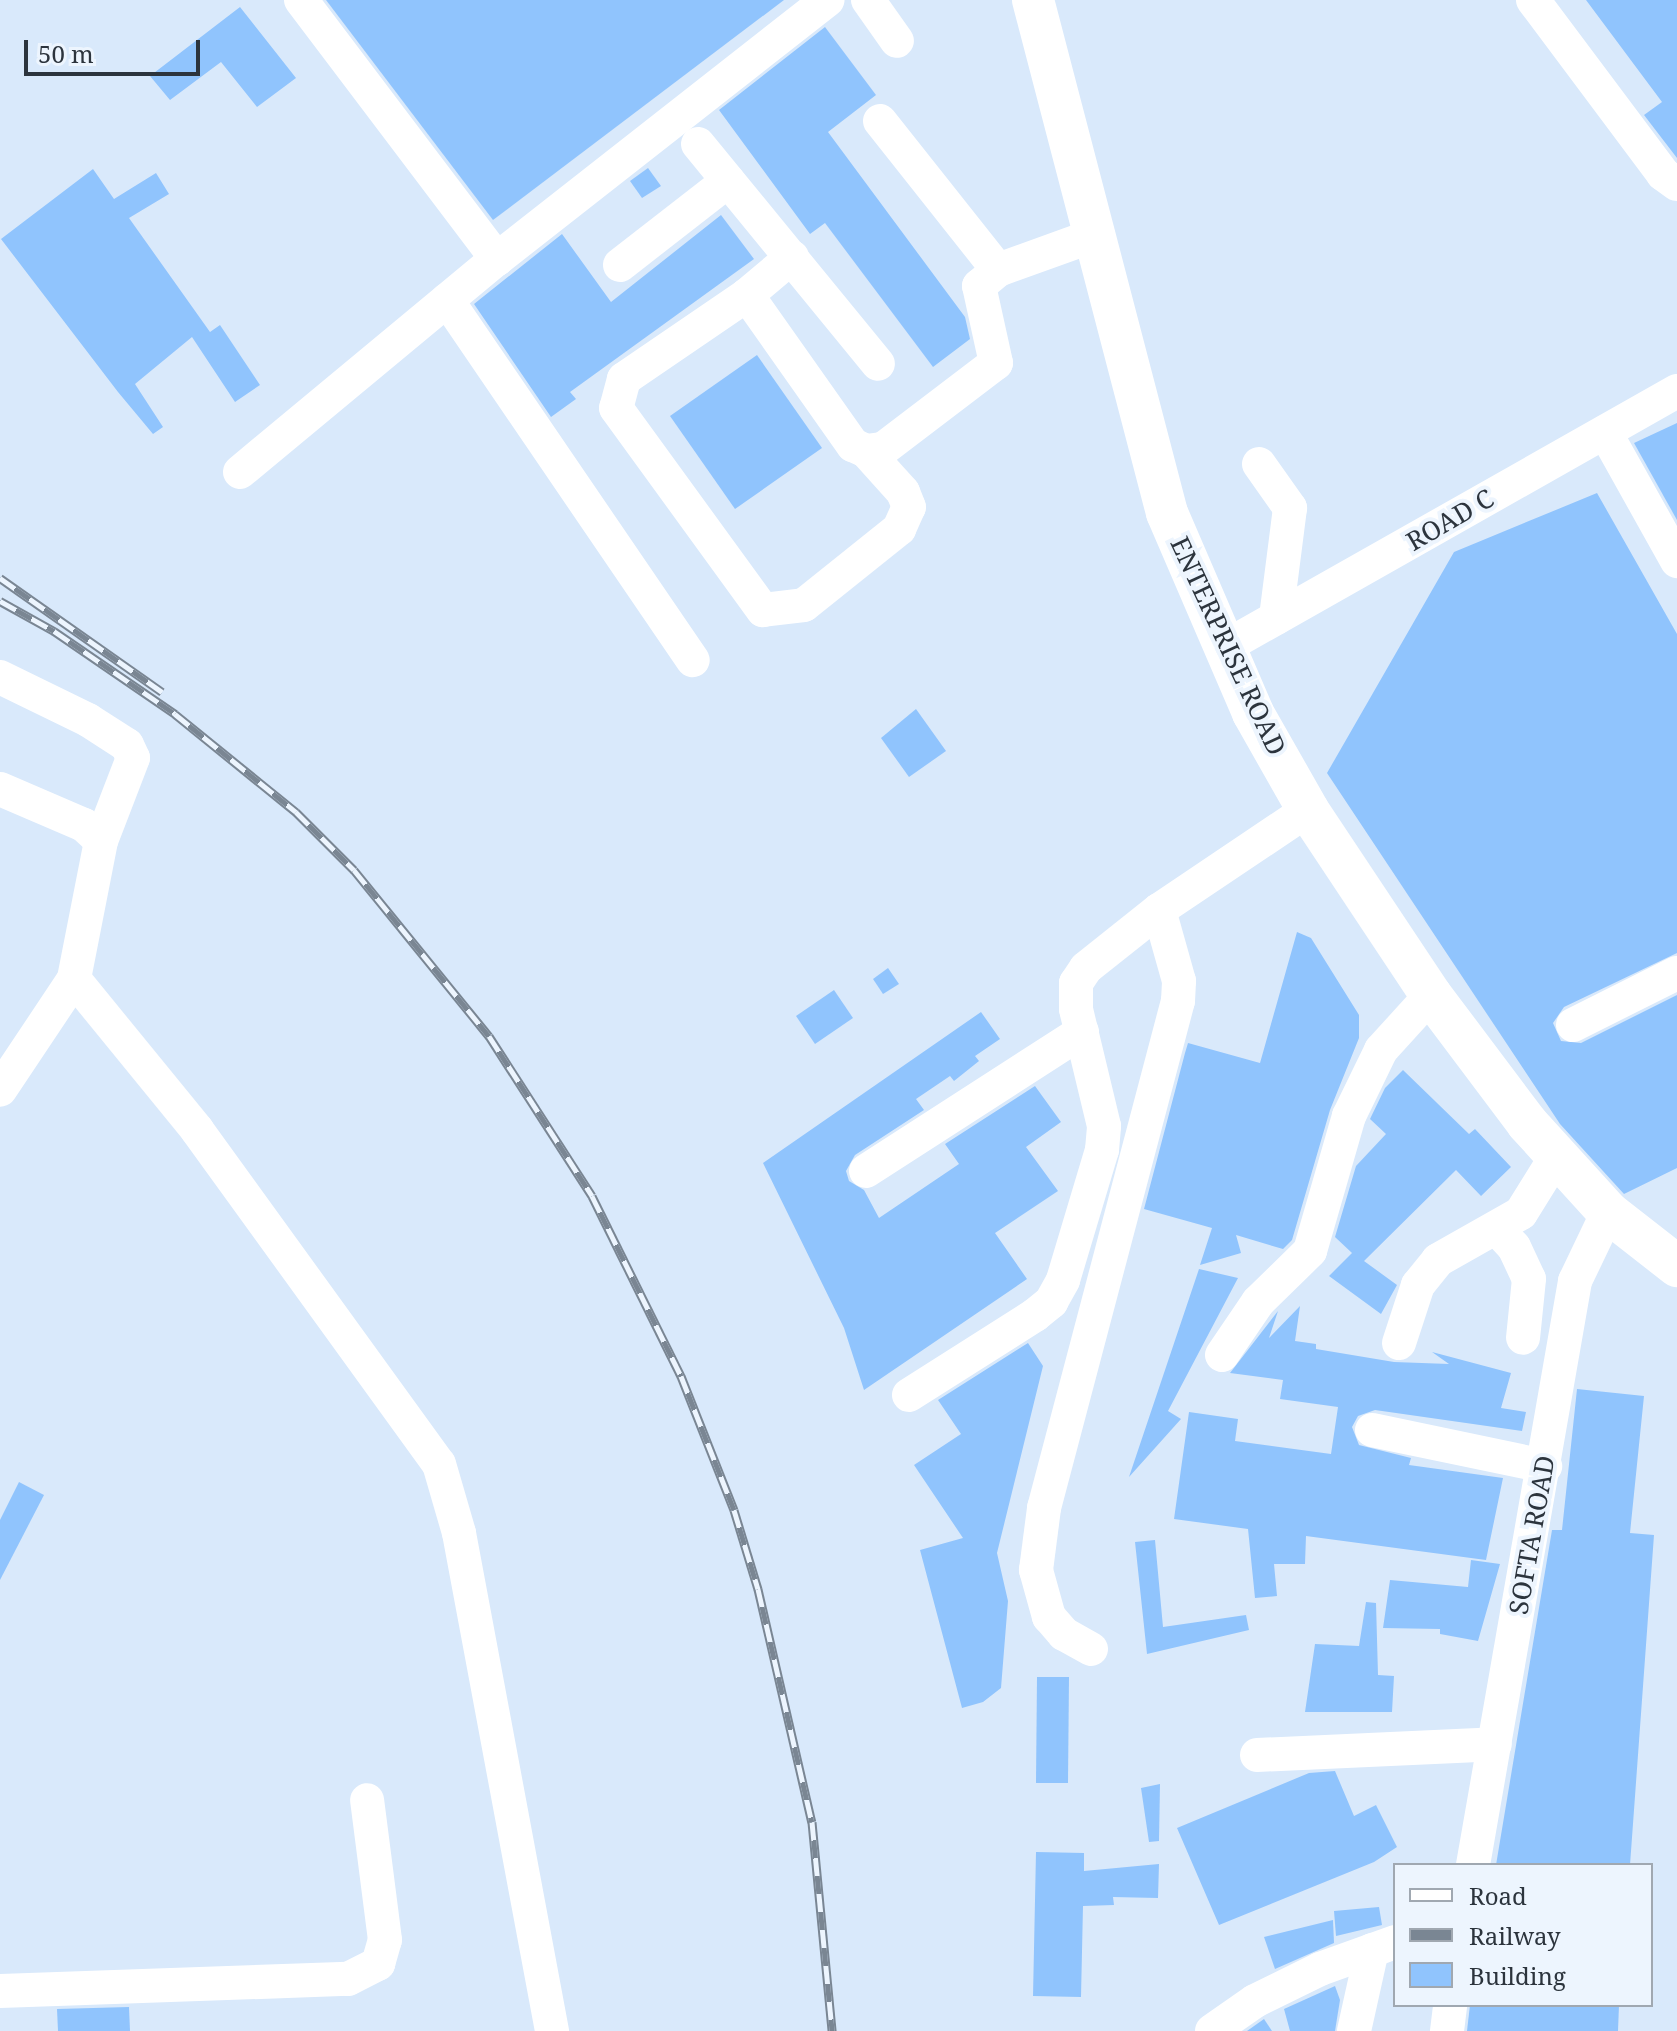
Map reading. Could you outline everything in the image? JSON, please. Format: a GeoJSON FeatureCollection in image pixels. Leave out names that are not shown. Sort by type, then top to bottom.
{"type":"FeatureCollection","features":[{"type":"Feature","properties":{"kind":"main road","name":"ENTERPRISE ROAD"},"geometry":{"type":"LineString","coordinates":[[1033,0],[1098,234],[1167,513],[1223,648],[1308,810],[1431,995],[1557,1155],[1608,1212],[1677,1266]]}},
{"type":"Feature","properties":{"kind":"street"},"geometry":{"type":"LineString","coordinates":[[301,0],[497,259]]}},
{"type":"Feature","properties":{"kind":"street"},"geometry":{"type":"LineString","coordinates":[[240,472],[497,259],[827,0]]}},
{"type":"Feature","properties":{"kind":"street"},"geometry":{"type":"LineString","coordinates":[[868,0],[897,41]]}},
{"type":"Feature","properties":{"kind":"street"},"geometry":{"type":"LineString","coordinates":[[1533,0],[1663,174],[1677,184]]}},
{"type":"Feature","properties":{"kind":"street"},"geometry":{"type":"LineString","coordinates":[[880,121],[998,270]]}},
{"type":"Feature","properties":{"kind":"street"},"geometry":{"type":"LineString","coordinates":[[698,144],[878,364]]}},
{"type":"Feature","properties":{"kind":"street"},"geometry":{"type":"LineString","coordinates":[[620,265],[728,181]]}},
{"type":"Feature","properties":{"kind":"street"},"geometry":{"type":"LineString","coordinates":[[866,451],[883,449],[996,363],[979,286],[998,270],[1098,234]]}},
{"type":"Feature","properties":{"kind":"street"},"geometry":{"type":"LineString","coordinates":[[747,295],[853,445],[866,451],[903,492],[909,507],[899,529],[804,605],[763,610],[616,408],[624,379],[747,295],[792,257]]}},
{"type":"Feature","properties":{"kind":"street"},"geometry":{"type":"LineString","coordinates":[[447,300],[693,660]]}},
{"type":"Feature","properties":{"kind":"street","name":"ROAD C"},"geometry":{"type":"LineString","coordinates":[[1223,648],[1677,391]]}},
{"type":"Feature","properties":{"kind":"street"},"geometry":{"type":"LineString","coordinates":[[1605,432],[1677,561]]}},
{"type":"Feature","properties":{"kind":"street"},"geometry":{"type":"LineString","coordinates":[[1259,464],[1290,508],[1276,618]]}},
{"type":"Feature","properties":{"kind":"street"},"geometry":{"type":"LineString","coordinates":[[0,677],[127,745],[133,758],[131,773],[101,841],[74,979],[0,1090]]}},
{"type":"Feature","properties":{"kind":"street"},"geometry":{"type":"LineString","coordinates":[[0,789],[84,825],[101,841]]}},
{"type":"Feature","properties":{"kind":"street"},"geometry":{"type":"LineString","coordinates":[[909,1395],[1035,1315],[1051,1302],[1063,1280],[1102,1150],[1104,1126],[1082,1032],[1076,983],[1086,968],[1159,910],[1308,810]]}},
{"type":"Feature","properties":{"kind":"street"},"geometry":{"type":"LineString","coordinates":[[1091,1649],[1064,1634],[1049,1617],[1036,1570],[1044,1508],[1178,1001],[1177,969],[1159,910]]}},
{"type":"Feature","properties":{"kind":"street"},"geometry":{"type":"LineString","coordinates":[[1573,1025],[1677,973]]}},
{"type":"Feature","properties":{"kind":"street"},"geometry":{"type":"LineString","coordinates":[[74,979],[197,1130],[379,1388],[439,1464],[459,1533],[552,2031]]}},
{"type":"Feature","properties":{"kind":"street"},"geometry":{"type":"LineString","coordinates":[[1222,1355],[1258,1302],[1303,1263],[1355,1103],[1381,1050],[1431,995]]}},
{"type":"Feature","properties":{"kind":"street"},"geometry":{"type":"LineString","coordinates":[[866,1171],[1082,1032]]}},
{"type":"Feature","properties":{"kind":"street"},"geometry":{"type":"LineString","coordinates":[[1399,1343],[1418,1285],[1438,1260],[1498,1230],[1521,1213],[1557,1155]]}},
{"type":"Feature","properties":{"kind":"street","name":"SOFTA ROAD"},"geometry":{"type":"LineString","coordinates":[[1473,1863],[1575,1281],[1608,1212]]}},
{"type":"Feature","properties":{"kind":"street"},"geometry":{"type":"LineString","coordinates":[[1498,1230],[1514,1247],[1529,1279],[1523,1338]]}},
{"type":"Feature","properties":{"kind":"street"},"geometry":{"type":"LineString","coordinates":[[1372,1430],[1545,1466]]}},
{"type":"Feature","properties":{"kind":"street"},"geometry":{"type":"LineString","coordinates":[[1257,1755],[1495,1744]]}},
{"type":"Feature","properties":{"kind":"street"},"geometry":{"type":"LineString","coordinates":[[0,1991],[348,1979],[378,1964],[385,1940],[367,1800]]}},
{"type":"Feature","properties":{"kind":"street"},"geometry":{"type":"LineString","coordinates":[[1212,2031],[1255,2001],[1383,1946]]}},
{"type":"Feature","properties":{"kind":"street"},"geometry":{"type":"LineString","coordinates":[[1354,2031],[1383,1946]]}},
{"type":"Feature","properties":{"kind":"street"},"geometry":{"type":"LineString","coordinates":[[1447,2031],[1450,2007]]}},
{"type":"Feature","properties":{"kind":"building"},"geometry":{"type":"Polygon","coordinates":[[[326,0],[784,0],[493,220],[326,0]]]}},
{"type":"Feature","properties":{"kind":"building"},"geometry":{"type":"Polygon","coordinates":[[[1586,0],[1677,0],[1677,158],[1644,115],[1662,102],[1586,0]]]}},
{"type":"Feature","properties":{"kind":"building"},"geometry":{"type":"Polygon","coordinates":[[[240,7],[296,78],[257,107],[221,62],[170,100],[150,76],[240,7]]]}},
{"type":"Feature","properties":{"kind":"building"},"geometry":{"type":"Polygon","coordinates":[[[825,27],[876,95],[828,132],[965,317],[970,339],[933,367],[825,223],[810,234],[719,110],[825,27]]]}},
{"type":"Feature","properties":{"kind":"building"},"geometry":{"type":"Polygon","coordinates":[[[648,168],[661,186],[642,198],[630,181],[648,168]]]}},
{"type":"Feature","properties":{"kind":"building"},"geometry":{"type":"Polygon","coordinates":[[[93,169],[114,199],[156,173],[169,194],[129,218],[210,332],[220,325],[260,385],[235,402],[192,337],[135,384],[163,427],[153,434],[118,392],[1,239],[93,169]]]}},
{"type":"Feature","properties":{"kind":"building"},"geometry":{"type":"Polygon","coordinates":[[[721,215],[754,259],[570,392],[576,399],[551,417],[474,304],[562,234],[611,302],[721,215]]]}},
{"type":"Feature","properties":{"kind":"building"},"geometry":{"type":"Polygon","coordinates":[[[757,355],[822,448],[735,509],[670,416],[757,355]]]}},
{"type":"Feature","properties":{"kind":"building"},"geometry":{"type":"Polygon","coordinates":[[[1677,423],[1677,520],[1634,443],[1677,423]]]}},
{"type":"Feature","properties":{"kind":"building"},"geometry":{"type":"Polygon","coordinates":[[[1597,493],[1677,634],[1677,953],[1564,1007],[1553,1023],[1561,1041],[1581,1043],[1677,995],[1677,1168],[1624,1194],[1560,1124],[1327,773],[1454,552],[1597,493]]]}},
{"type":"Feature","properties":{"kind":"building"},"geometry":{"type":"Polygon","coordinates":[[[916,709],[946,751],[909,777],[881,738],[916,709]]]}},
{"type":"Feature","properties":{"kind":"building"},"geometry":{"type":"Polygon","coordinates":[[[1297,932],[1311,938],[1359,1015],[1359,1038],[1330,1110],[1292,1240],[1283,1249],[1236,1235],[1241,1253],[1200,1265],[1212,1228],[1144,1209],[1185,1053],[1188,1043],[1260,1063],[1297,932]]]}},
{"type":"Feature","properties":{"kind":"building"},"geometry":{"type":"Polygon","coordinates":[[[888,968],[899,984],[883,994],[873,979],[888,968]]]}},
{"type":"Feature","properties":{"kind":"building"},"geometry":{"type":"Polygon","coordinates":[[[834,990],[853,1018],[815,1044],[796,1016],[834,990]]]}},
{"type":"Feature","properties":{"kind":"building"},"geometry":{"type":"Polygon","coordinates":[[[981,1012],[1000,1039],[975,1056],[979,1061],[954,1081],[950,1076],[916,1099],[924,1110],[855,1155],[846,1171],[849,1181],[864,1190],[879,1218],[959,1164],[945,1144],[1035,1086],[1061,1122],[1026,1147],[1058,1191],[995,1233],[1027,1279],[864,1390],[844,1328],[763,1163],[981,1012]]]}},
{"type":"Feature","properties":{"kind":"building"},"geometry":{"type":"Polygon","coordinates":[[[1403,1070],[1469,1134],[1475,1129],[1511,1167],[1481,1196],[1456,1170],[1364,1261],[1397,1285],[1381,1314],[1329,1276],[1352,1253],[1335,1237],[1356,1166],[1386,1134],[1370,1119],[1385,1088],[1403,1070]]]}},
{"type":"Feature","properties":{"kind":"building"},"geometry":{"type":"Polygon","coordinates":[[[1199,1269],[1238,1278],[1168,1411],[1181,1419],[1129,1477],[1199,1269]]]}},
{"type":"Feature","properties":{"kind":"building"},"geometry":{"type":"Polygon","coordinates":[[[1300,1306],[1295,1341],[1316,1344],[1316,1349],[1394,1362],[1449,1364],[1432,1352],[1511,1373],[1501,1408],[1526,1412],[1522,1431],[1375,1410],[1358,1416],[1352,1427],[1359,1445],[1411,1458],[1409,1465],[1503,1478],[1486,1560],[1306,1536],[1305,1564],[1274,1564],[1277,1596],[1255,1598],[1248,1529],[1174,1519],[1189,1412],[1238,1419],[1235,1441],[1331,1454],[1338,1407],[1280,1399],[1283,1380],[1230,1373],[1278,1311],[1269,1338],[1300,1306]]]}},
{"type":"Feature","properties":{"kind":"building"},"geometry":{"type":"Polygon","coordinates":[[[1028,1343],[1043,1366],[997,1553],[1008,1601],[1001,1688],[983,1702],[962,1708],[920,1550],[963,1538],[914,1465],[961,1434],[938,1400],[1028,1343]]]}},
{"type":"Feature","properties":{"kind":"building"},"geometry":{"type":"Polygon","coordinates":[[[1577,1389],[1644,1396],[1630,1533],[1654,1535],[1630,1863],[1496,1863],[1552,1530],[1562,1530],[1577,1389]]]}},
{"type":"Feature","properties":{"kind":"building"},"geometry":{"type":"Polygon","coordinates":[[[19,1482],[44,1495],[0,1580],[0,1520],[19,1482]]]}},
{"type":"Feature","properties":{"kind":"building"},"geometry":{"type":"Polygon","coordinates":[[[1155,1540],[1163,1627],[1246,1615],[1249,1630],[1147,1654],[1135,1542],[1155,1540]]]}},
{"type":"Feature","properties":{"kind":"building"},"geometry":{"type":"Polygon","coordinates":[[[1471,1560],[1500,1564],[1478,1641],[1440,1634],[1440,1629],[1383,1628],[1390,1580],[1468,1587],[1471,1560]]]}},
{"type":"Feature","properties":{"kind":"building"},"geometry":{"type":"Polygon","coordinates":[[[1366,1602],[1376,1603],[1378,1675],[1394,1676],[1392,1712],[1305,1712],[1315,1644],[1359,1646],[1366,1602]]]}},
{"type":"Feature","properties":{"kind":"building"},"geometry":{"type":"Polygon","coordinates":[[[1037,1677],[1069,1677],[1068,1783],[1036,1783],[1037,1677]]]}},
{"type":"Feature","properties":{"kind":"building"},"geometry":{"type":"Polygon","coordinates":[[[1335,1771],[1354,1816],[1376,1805],[1397,1847],[1374,1862],[1219,1925],[1177,1828],[1309,1773],[1335,1771]]]}},
{"type":"Feature","properties":{"kind":"building"},"geometry":{"type":"Polygon","coordinates":[[[1160,1784],[1159,1841],[1149,1842],[1141,1788],[1160,1784]]]}},
{"type":"Feature","properties":{"kind":"building"},"geometry":{"type":"Polygon","coordinates":[[[1036,1852],[1084,1853],[1084,1871],[1159,1864],[1158,1898],[1113,1897],[1114,1905],[1083,1906],[1081,1997],[1033,1996],[1036,1852]]]}},
{"type":"Feature","properties":{"kind":"building"},"geometry":{"type":"Polygon","coordinates":[[[1379,1907],[1382,1925],[1336,1936],[1334,1911],[1379,1907]]]}},
{"type":"Feature","properties":{"kind":"building"},"geometry":{"type":"Polygon","coordinates":[[[1333,1920],[1334,1943],[1275,1969],[1264,1937],[1333,1920]]]}},
{"type":"Feature","properties":{"kind":"building"},"geometry":{"type":"Polygon","coordinates":[[[1335,1986],[1340,2000],[1335,2031],[1290,2031],[1284,2009],[1335,1986]]]}},
{"type":"Feature","properties":{"kind":"building"},"geometry":{"type":"Polygon","coordinates":[[[129,2007],[130,2031],[58,2031],[57,2009],[129,2007]]]}},
{"type":"Feature","properties":{"kind":"building"},"geometry":{"type":"Polygon","coordinates":[[[1470,2007],[1619,2007],[1618,2031],[1467,2031],[1470,2007]]]}},
{"type":"Feature","properties":{"kind":"building"},"geometry":{"type":"Polygon","coordinates":[[[1264,2019],[1272,2031],[1247,2031],[1264,2019]]]}},
{"type":"Feature","properties":{"kind":"railway"},"geometry":{"type":"LineString","coordinates":[[0,578],[162,692]]}},
{"type":"Feature","properties":{"kind":"railway"},"geometry":{"type":"LineString","coordinates":[[0,601],[54,631],[175,714],[296,812],[354,870],[489,1036],[592,1196],[681,1376],[734,1510],[758,1589],[812,1822],[832,2031]]}}]}
